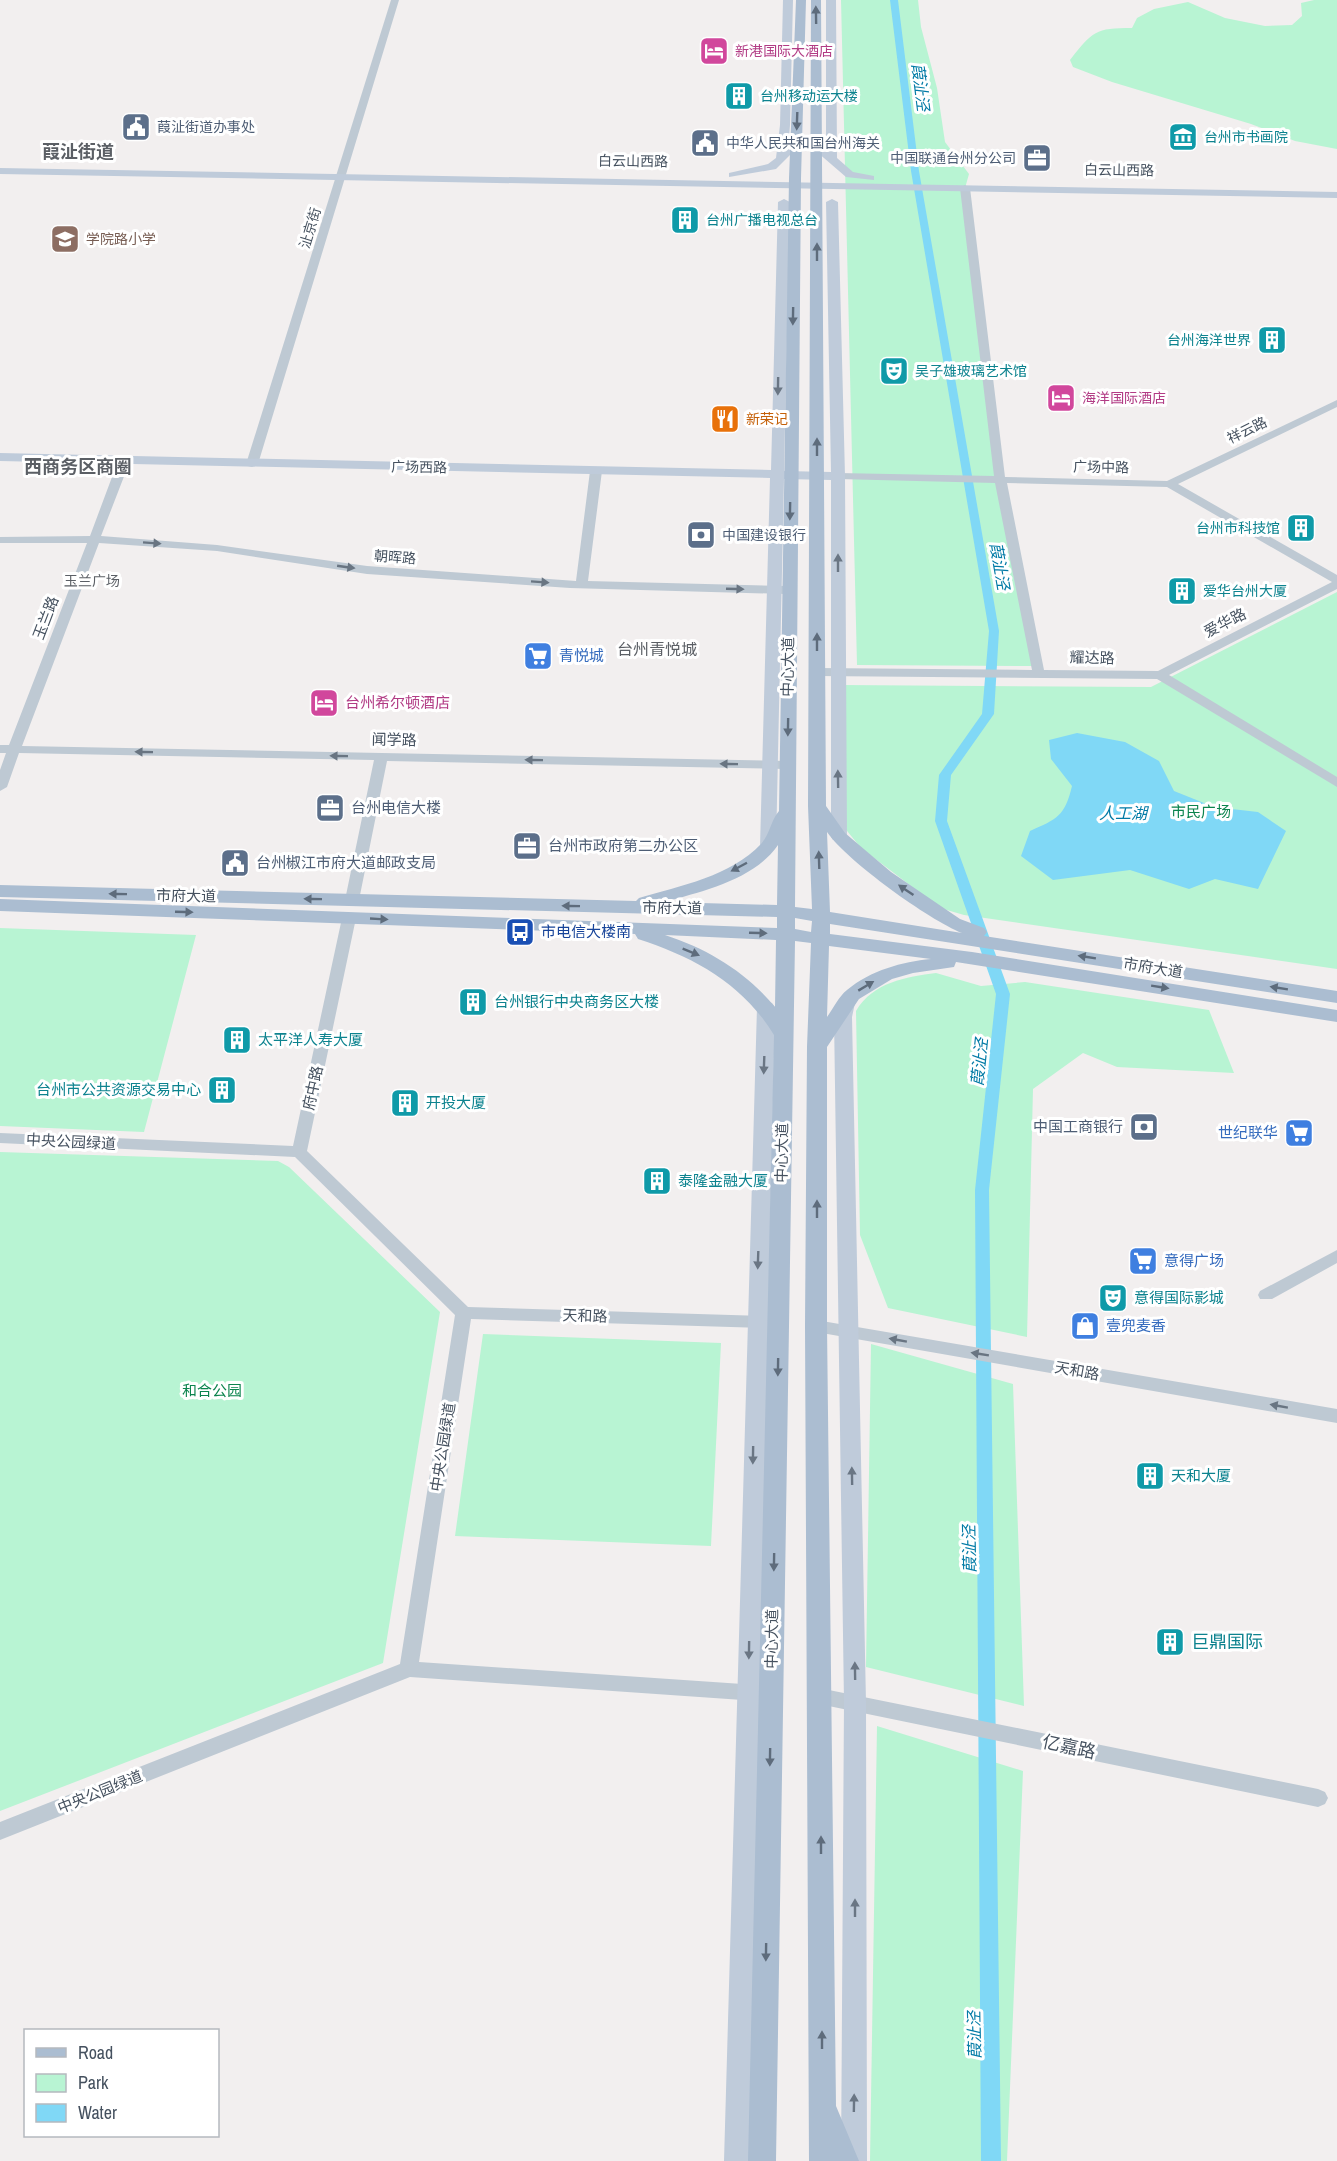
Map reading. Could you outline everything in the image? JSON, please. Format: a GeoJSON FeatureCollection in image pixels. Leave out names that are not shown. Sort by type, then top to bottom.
{"type":"FeatureCollection","features":[{"type":"Feature","properties":{"kind":"main road"},"geometry":{"type":"LineString","coordinates":[[781,159],[785,125],[788,0]]}},
{"type":"Feature","properties":{"kind":"main road","name":"中心大道"},"geometry":{"type":"LineString","coordinates":[[760,2158],[760,1693],[768,1322],[784,1036],[788,765],[789,590],[783,475],[801,0]]}},
{"type":"Feature","properties":{"kind":"main road","name":"中心大道"},"geometry":{"type":"LineString","coordinates":[[816,0],[818,148],[817,806],[821,915],[817,1047],[816,1326],[823,2161]]}},
{"type":"Feature","properties":{"kind":"main road"},"geometry":{"type":"LineString","coordinates":[[831,0],[831,160]]}},
{"type":"Feature","properties":{"kind":"main road"},"geometry":{"type":"LineString","coordinates":[[706,180],[746,174],[772,167],[796,144]]}},
{"type":"Feature","properties":{"kind":"main road"},"geometry":{"type":"LineString","coordinates":[[818,148],[850,175],[894,183]]}},
{"type":"Feature","properties":{"kind":"main road","name":"白云山西路"},"geometry":{"type":"LineString","coordinates":[[0,165],[341,174]]}},
{"type":"Feature","properties":{"kind":"main road","name":"白云山西路"},"geometry":{"type":"LineString","coordinates":[[0,171],[1337,189]]}},
{"type":"Feature","properties":{"kind":"main road","name":"白云山西路"},"geometry":{"type":"LineString","coordinates":[[706,180],[768,191],[784,202],[794,216]]}},
{"type":"Feature","properties":{"kind":"main road"},"geometry":{"type":"LineString","coordinates":[[817,215],[832,202],[847,194],[894,183]]}},
{"type":"Feature","properties":{"kind":"main road","name":"白云山西路"},"geometry":{"type":"LineString","coordinates":[[935,184],[965,188],[1337,195]]}},
{"type":"Feature","properties":{"kind":"main road"},"geometry":{"type":"LineString","coordinates":[[768,847],[774,590],[783,475],[784,202]]}},
{"type":"Feature","properties":{"kind":"main road"},"geometry":{"type":"LineString","coordinates":[[832,202],[838,476],[839,837]]}},
{"type":"Feature","properties":{"kind":"main road","name":"广场西路"},"geometry":{"type":"LineString","coordinates":[[0,457],[838,476]]}},
{"type":"Feature","properties":{"kind":"main road"},"geometry":{"type":"LineString","coordinates":[[817,806],[839,837],[955,930]]}},
{"type":"Feature","properties":{"kind":"main road"},"geometry":{"type":"LineString","coordinates":[[630,907],[708,883],[746,864],[768,847],[780,828],[787,807]]}},
{"type":"Feature","properties":{"kind":"main road","name":"市府大道"},"geometry":{"type":"LineString","coordinates":[[0,891],[351,909],[616,927],[785,933],[1019,965],[1337,1016]]}},
{"type":"Feature","properties":{"kind":"main road","name":"市府大道"},"geometry":{"type":"LineString","coordinates":[[0,905],[351,909],[630,907],[786,911],[955,930],[1012,945],[1337,997]]}},
{"type":"Feature","properties":{"kind":"main road"},"geometry":{"type":"LineString","coordinates":[[616,927],[664,941],[700,955],[752,992],[766,1007],[784,1036]]}},
{"type":"Feature","properties":{"kind":"main road"},"geometry":{"type":"LineString","coordinates":[[817,1047],[852,994],[885,975],[912,967],[981,960]]}},
{"type":"Feature","properties":{"kind":"main road"},"geometry":{"type":"LineString","coordinates":[[846,1003],[843,1017],[855,1703],[854,2161]]}},
{"type":"Feature","properties":{"kind":"main road"},"geometry":{"type":"LineString","coordinates":[[766,1007],[768,1322]]}},
{"type":"Feature","properties":{"kind":"main road"},"geometry":{"type":"LineString","coordinates":[[737,2161],[760,1693]]}},
{"type":"Feature","properties":{"kind":"main road"},"geometry":{"type":"LineString","coordinates":[[823,2104],[845,2161]]}},
{"type":"Feature","properties":{"kind":"street","name":"沚京街"},"geometry":{"type":"LineString","coordinates":[[252,464],[395,0]]}},
{"type":"Feature","properties":{"kind":"street"},"geometry":{"type":"LineString","coordinates":[[965,188],[995,480],[1039,674]]}},
{"type":"Feature","properties":{"kind":"street","name":"祥云路"},"geometry":{"type":"LineString","coordinates":[[1169,484],[1337,403]]}},
{"type":"Feature","properties":{"kind":"street","name":"玉兰路"},"geometry":{"type":"LineString","coordinates":[[0,787],[124,461]]}},
{"type":"Feature","properties":{"kind":"street"},"geometry":{"type":"LineString","coordinates":[[582,584],[596,471]]}},
{"type":"Feature","properties":{"kind":"street","name":"广场中路"},"geometry":{"type":"LineString","coordinates":[[838,476],[1169,484],[1337,582]]}},
{"type":"Feature","properties":{"kind":"street","name":"朝晖路"},"geometry":{"type":"LineString","coordinates":[[0,540],[94,539],[217,548],[367,570],[582,584],[789,590]]}},
{"type":"Feature","properties":{"kind":"street","name":"爱华路"},"geometry":{"type":"LineString","coordinates":[[1160,675],[1337,582]]}},
{"type":"Feature","properties":{"kind":"street","name":"耀达路"},"geometry":{"type":"LineString","coordinates":[[817,672],[1160,675]]}},
{"type":"Feature","properties":{"kind":"street"},"geometry":{"type":"LineString","coordinates":[[1160,675],[1337,783]]}},
{"type":"Feature","properties":{"kind":"street","name":"闻学路"},"geometry":{"type":"LineString","coordinates":[[0,749],[788,765]]}},
{"type":"Feature","properties":{"kind":"street","name":"府中路"},"geometry":{"type":"LineString","coordinates":[[299,1152],[381,756]]}},
{"type":"Feature","properties":{"kind":"street","name":"中央公园绿道"},"geometry":{"type":"LineString","coordinates":[[0,1138],[299,1152]]}},
{"type":"Feature","properties":{"kind":"street"},"geometry":{"type":"LineString","coordinates":[[299,1152],[464,1313]]}},
{"type":"Feature","properties":{"kind":"street"},"geometry":{"type":"LineString","coordinates":[[1266,1295],[1337,1256]]}},
{"type":"Feature","properties":{"kind":"street","name":"中央公园绿道"},"geometry":{"type":"LineString","coordinates":[[0,1831],[410,1670],[464,1313]]}},
{"type":"Feature","properties":{"kind":"street","name":"天和路"},"geometry":{"type":"LineString","coordinates":[[464,1313],[768,1322]]}},
{"type":"Feature","properties":{"kind":"street","name":"天和路"},"geometry":{"type":"LineString","coordinates":[[816,1326],[1337,1416]]}},
{"type":"Feature","properties":{"kind":"street"},"geometry":{"type":"LineString","coordinates":[[410,1670],[760,1693]]}},
{"type":"Feature","properties":{"kind":"street","name":"亿嘉路"},"geometry":{"type":"LineString","coordinates":[[819,1696],[1318,1798]]}},
{"type":"Feature","properties":{"kind":"green space"},"geometry":{"type":"Polygon","coordinates":[[[841,0],[918,0],[921,27],[937,88],[945,142],[969,174],[965,188],[998,468],[1037,666],[857,665],[841,0]]]}},
{"type":"Feature","properties":{"kind":"green space"},"geometry":{"type":"Polygon","coordinates":[[[1314,0],[1337,0],[1337,149],[1295,141],[1251,124],[1112,82],[1073,67],[1070,60],[1096,33],[1102,30],[1132,28],[1137,18],[1154,9],[1188,2],[1225,18],[1265,26],[1292,25],[1302,16],[1301,3],[1314,0]]]}},
{"type":"Feature","properties":{"kind":"green space","name":"市民广场"},"geometry":{"type":"Polygon","coordinates":[[[1337,592],[1337,969],[964,915],[940,908],[861,848],[843,826],[842,685],[1151,687],[1337,592]]]}},
{"type":"Feature","properties":{"kind":"green space"},"geometry":{"type":"Polygon","coordinates":[[[0,928],[196,935],[144,1132],[0,1126],[0,928]]]}},
{"type":"Feature","properties":{"kind":"green space"},"geometry":{"type":"Polygon","coordinates":[[[936,973],[981,986],[1025,982],[1209,1010],[1234,1073],[1117,1067],[1083,1053],[1033,1089],[1027,1337],[888,1308],[860,1235],[856,1011],[871,993],[881,987],[902,979],[936,973]]]}},
{"type":"Feature","properties":{"kind":"green space","name":"和合公园"},"geometry":{"type":"Polygon","coordinates":[[[0,1152],[278,1161],[289,1167],[440,1312],[383,1663],[0,1811],[0,1152]]]}},
{"type":"Feature","properties":{"kind":"green space"},"geometry":{"type":"Polygon","coordinates":[[[483,1334],[721,1343],[711,1546],[455,1536],[483,1334]]]}},
{"type":"Feature","properties":{"kind":"green space"},"geometry":{"type":"Polygon","coordinates":[[[871,1344],[1013,1384],[1024,1706],[866,1667],[871,1344]]]}},
{"type":"Feature","properties":{"kind":"green space"},"geometry":{"type":"Polygon","coordinates":[[[877,1726],[1023,1771],[1007,2161],[870,2161],[877,1726]]]}},
{"type":"Feature","properties":{"kind":"water","name":"人工湖"},"geometry":{"type":"Polygon","coordinates":[[[1077,733],[1125,742],[1159,761],[1174,791],[1214,807],[1258,812],[1286,831],[1258,889],[1215,879],[1189,889],[1130,870],[1053,880],[1021,856],[1030,831],[1047,823],[1063,810],[1072,786],[1051,759],[1049,740],[1077,733]]]}},
{"type":"Feature","properties":{"kind":"waterway","name":"葭沚泾"},"geometry":{"type":"LineString","coordinates":[[894,0],[915,171],[994,631],[988,714],[945,775],[941,821],[1003,994],[982,1190],[991,2161]]}},
{"type":"Feature","properties":{"kind":"place","name":"新港国际大酒店"},"geometry":{"type":"Point","coordinates":[714,51]}},
{"type":"Feature","properties":{"kind":"place","name":"台州移动运大楼"},"geometry":{"type":"Point","coordinates":[739,96]}},
{"type":"Feature","properties":{"kind":"place","name":"葭沚街道办事处"},"geometry":{"type":"Point","coordinates":[136,127]}},
{"type":"Feature","properties":{"kind":"place","name":"台州市书画院"},"geometry":{"type":"Point","coordinates":[1183,137]}},
{"type":"Feature","properties":{"kind":"place","name":"中华人民共和国台州海关"},"geometry":{"type":"Point","coordinates":[705,143]}},
{"type":"Feature","properties":{"kind":"place","name":"中国联通台州分公司"},"geometry":{"type":"Point","coordinates":[1037,158]}},
{"type":"Feature","properties":{"kind":"place","name":"台州广播电视总台"},"geometry":{"type":"Point","coordinates":[685,220]}},
{"type":"Feature","properties":{"kind":"place","name":"学院路小学"},"geometry":{"type":"Point","coordinates":[65,239]}},
{"type":"Feature","properties":{"kind":"place","name":"台州海洋世界"},"geometry":{"type":"Point","coordinates":[1272,340]}},
{"type":"Feature","properties":{"kind":"place","name":"吴子雄玻璃艺术馆"},"geometry":{"type":"Point","coordinates":[894,371]}},
{"type":"Feature","properties":{"kind":"place","name":"海洋国际酒店"},"geometry":{"type":"Point","coordinates":[1061,398]}},
{"type":"Feature","properties":{"kind":"place","name":"新荣记"},"geometry":{"type":"Point","coordinates":[725,419]}},
{"type":"Feature","properties":{"kind":"place","name":"台州市科技馆"},"geometry":{"type":"Point","coordinates":[1301,528]}},
{"type":"Feature","properties":{"kind":"place","name":"中国建设银行"},"geometry":{"type":"Point","coordinates":[701,535]}},
{"type":"Feature","properties":{"kind":"place","name":"爱华台州大厦"},"geometry":{"type":"Point","coordinates":[1182,591]}},
{"type":"Feature","properties":{"kind":"place","name":"青悦城"},"geometry":{"type":"Point","coordinates":[538,656]}},
{"type":"Feature","properties":{"kind":"place","name":"台州希尔顿酒店"},"geometry":{"type":"Point","coordinates":[324,703]}},
{"type":"Feature","properties":{"kind":"place","name":"台州电信大楼"},"geometry":{"type":"Point","coordinates":[330,808]}},
{"type":"Feature","properties":{"kind":"place","name":"台州市政府第二办公区"},"geometry":{"type":"Point","coordinates":[527,846]}},
{"type":"Feature","properties":{"kind":"place","name":"台州椒江市府大道邮政支局"},"geometry":{"type":"Point","coordinates":[235,863]}},
{"type":"Feature","properties":{"kind":"place","name":"市电信大楼南"},"geometry":{"type":"Point","coordinates":[520,932]}},
{"type":"Feature","properties":{"kind":"place","name":"台州银行中央商务区大楼"},"geometry":{"type":"Point","coordinates":[473,1002]}},
{"type":"Feature","properties":{"kind":"place","name":"太平洋人寿大厦"},"geometry":{"type":"Point","coordinates":[237,1040]}},
{"type":"Feature","properties":{"kind":"place","name":"台州市公共资源交易中心"},"geometry":{"type":"Point","coordinates":[222,1090]}},
{"type":"Feature","properties":{"kind":"place","name":"开投大厦"},"geometry":{"type":"Point","coordinates":[405,1103]}},
{"type":"Feature","properties":{"kind":"place","name":"中国工商银行"},"geometry":{"type":"Point","coordinates":[1144,1127]}},
{"type":"Feature","properties":{"kind":"place","name":"世纪联华"},"geometry":{"type":"Point","coordinates":[1299,1133]}},
{"type":"Feature","properties":{"kind":"place","name":"泰隆金融大厦"},"geometry":{"type":"Point","coordinates":[657,1181]}},
{"type":"Feature","properties":{"kind":"place","name":"意得广场"},"geometry":{"type":"Point","coordinates":[1143,1261]}},
{"type":"Feature","properties":{"kind":"place","name":"意得国际影城"},"geometry":{"type":"Point","coordinates":[1113,1298]}},
{"type":"Feature","properties":{"kind":"place","name":"壹兜麦香"},"geometry":{"type":"Point","coordinates":[1085,1326]}},
{"type":"Feature","properties":{"kind":"place","name":"天和大厦"},"geometry":{"type":"Point","coordinates":[1150,1476]}},
{"type":"Feature","properties":{"kind":"place","name":"巨鼎国际"},"geometry":{"type":"Point","coordinates":[1170,1642]}},
{"type":"Feature","properties":{"kind":"district","name":"葭沚街道"},"geometry":{"type":"Point","coordinates":[78,152]}},
{"type":"Feature","properties":{"kind":"district","name":"西商务区商圈"},"geometry":{"type":"Point","coordinates":[78,467]}},
{"type":"Feature","properties":{"kind":"district","name":"玉兰广场"},"geometry":{"type":"Point","coordinates":[92,581]}},
{"type":"Feature","properties":{"kind":"district","name":"台州青悦城"},"geometry":{"type":"Point","coordinates":[657,649]}}]}
